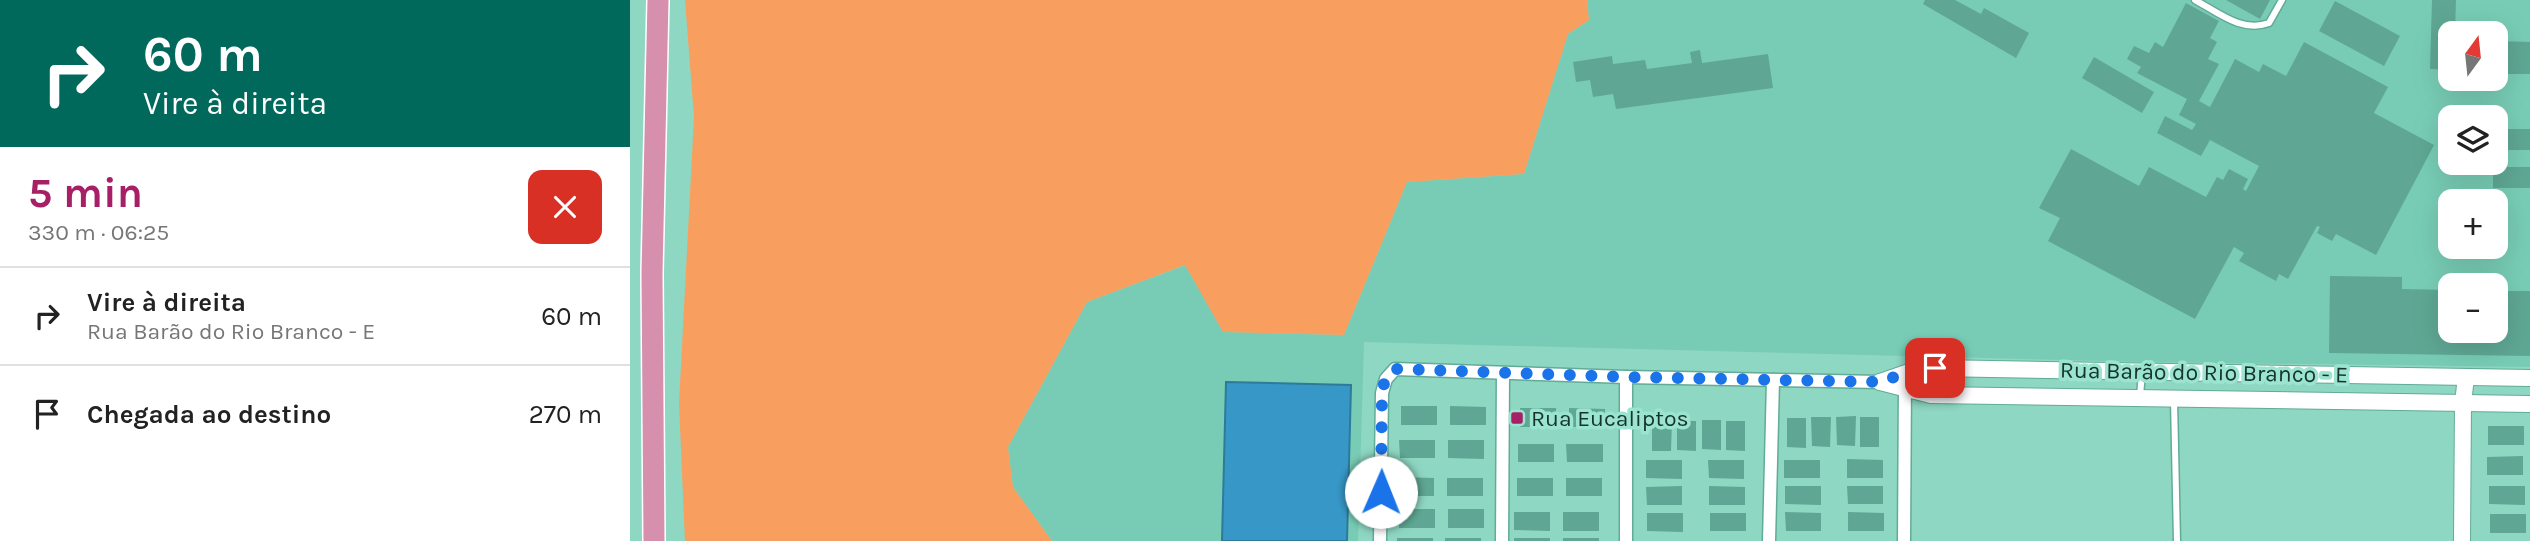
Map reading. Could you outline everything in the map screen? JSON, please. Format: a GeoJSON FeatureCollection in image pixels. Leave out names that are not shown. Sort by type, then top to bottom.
{"type":"FeatureCollection","features":[{"type":"Feature","properties":{"kind":"highway"},"geometry":{"type":"LineString","coordinates":[[654,541],[652,273],[659,6]]}},
{"type":"Feature","properties":{"kind":"street","name":"Rua Barão do Rio Branco - E"},"geometry":{"type":"LineString","coordinates":[[1380,541],[1382,393],[1385,379],[1395,369],[1880,382],[1905,381],[1935,368],[2530,378]]}},
{"type":"Feature","properties":{"kind":"street"},"geometry":{"type":"LineString","coordinates":[[1502,541],[1503,373]]}},
{"type":"Feature","properties":{"kind":"street"},"geometry":{"type":"LineString","coordinates":[[1626,377],[1626,541]]}},
{"type":"Feature","properties":{"kind":"street"},"geometry":{"type":"LineString","coordinates":[[2462,541],[2463,403],[2466,377]]}},
{"type":"Feature","properties":{"kind":"street"},"geometry":{"type":"LineString","coordinates":[[1769,541],[1773,380]]}},
{"type":"Feature","properties":{"kind":"street","name":"Rua Barão do Rio Branco - E"},"geometry":{"type":"LineString","coordinates":[[1905,381],[1931,394],[2530,404]]}},
{"type":"Feature","properties":{"kind":"street"},"geometry":{"type":"LineString","coordinates":[[1904,541],[1905,381]]}},
{"type":"Feature","properties":{"kind":"lane"},"geometry":{"type":"LineString","coordinates":[[2195,0],[2243,26],[2256,28],[2269,23],[2282,0]]}},
{"type":"Feature","properties":{"kind":"lane"},"geometry":{"type":"LineString","coordinates":[[2140,398],[2142,371]]}},
{"type":"Feature","properties":{"kind":"lane"},"geometry":{"type":"LineString","coordinates":[[2174,398],[2177,541]]}},
{"type":"Feature","properties":{"kind":"shaded area"},"geometry":{"type":"Polygon","coordinates":[[[685,0],[1587,0],[1589,20],[1568,34],[1524,174],[1407,182],[1344,335],[1223,332],[1185,265],[1087,302],[1008,447],[1013,487],[1052,541],[685,541],[679,403],[694,117],[685,0]]]}},
{"type":"Feature","properties":{"kind":"shaded area"},"geometry":{"type":"Polygon","coordinates":[[[1587,0],[2530,0],[2530,367],[2140,362],[1364,342],[1358,541],[1052,541],[1013,487],[1008,447],[1087,302],[1186,265],[1223,332],[1344,335],[1407,182],[1524,174],[1568,34],[1589,20],[1587,0]]]}},
{"type":"Feature","properties":{"kind":"water"},"geometry":{"type":"Polygon","coordinates":[[[1226,382],[1351,385],[1347,541],[1222,541],[1226,382]]]}},
{"type":"Feature","properties":{"kind":"building"},"geometry":{"type":"Polygon","coordinates":[[[1925,0],[1955,0],[1981,14],[1984,8],[2029,33],[2016,58],[1923,4],[1925,0]]]}},
{"type":"Feature","properties":{"kind":"building"},"geometry":{"type":"Polygon","coordinates":[[[2226,0],[2270,0],[2260,19],[2226,0]]]}},
{"type":"Feature","properties":{"kind":"building"},"geometry":{"type":"Polygon","coordinates":[[[2432,0],[2456,0],[2455,21],[2438,21],[2438,69],[2430,69],[2432,0]]]}},
{"type":"Feature","properties":{"kind":"building"},"geometry":{"type":"Polygon","coordinates":[[[2335,1],[2400,36],[2384,66],[2319,31],[2335,1]]]}},
{"type":"Feature","properties":{"kind":"building"},"geometry":{"type":"Polygon","coordinates":[[[2186,3],[2219,21],[2210,38],[2217,42],[2208,59],[2219,64],[2199,101],[2210,107],[2235,59],[2259,72],[2263,64],[2286,76],[2304,42],[2388,87],[2374,113],[2434,145],[2376,255],[2336,234],[2332,241],[2317,233],[2320,227],[2317,226],[2288,279],[2279,274],[2276,281],[2239,261],[2244,253],[2234,247],[2195,319],[2048,241],[2060,218],[2039,208],[2071,149],[2139,186],[2149,167],[2206,197],[2217,177],[2223,180],[2229,169],[2248,179],[2243,189],[2246,191],[2259,166],[2210,140],[2201,156],[2157,133],[2165,116],[2192,130],[2196,124],[2179,115],[2187,99],[2137,73],[2141,67],[2127,59],[2134,46],[2149,53],[2155,42],[2163,47],[2186,3]]]}},
{"type":"Feature","properties":{"kind":"building"},"geometry":{"type":"Polygon","coordinates":[[[2508,41],[2530,42],[2530,74],[2508,74],[2508,41]]]}},
{"type":"Feature","properties":{"kind":"building"},"geometry":{"type":"Polygon","coordinates":[[[1700,50],[1702,63],[1768,54],[1773,88],[1616,109],[1613,94],[1593,97],[1590,80],[1576,82],[1573,62],[1612,56],[1613,64],[1645,60],[1647,69],[1692,63],[1690,52],[1700,50]]]}},
{"type":"Feature","properties":{"kind":"building"},"geometry":{"type":"Polygon","coordinates":[[[2094,57],[2154,92],[2142,113],[2082,78],[2094,57]]]}},
{"type":"Feature","properties":{"kind":"building"},"geometry":{"type":"Polygon","coordinates":[[[2508,129],[2530,129],[2530,150],[2508,150],[2508,129]]]}},
{"type":"Feature","properties":{"kind":"building"},"geometry":{"type":"Polygon","coordinates":[[[2508,167],[2530,167],[2530,188],[2493,188],[2493,175],[2508,175],[2508,167]]]}},
{"type":"Feature","properties":{"kind":"building"},"geometry":{"type":"Polygon","coordinates":[[[2330,276],[2402,277],[2402,289],[2438,290],[2438,343],[2508,343],[2508,291],[2530,291],[2530,356],[2329,353],[2330,276]]]}},
{"type":"Feature","properties":{"kind":"building"},"geometry":{"type":"Polygon","coordinates":[[[1401,406],[1437,406],[1437,425],[1401,425],[1401,406]]]}},
{"type":"Feature","properties":{"kind":"building"},"geometry":{"type":"Polygon","coordinates":[[[1450,406],[1486,407],[1486,425],[1450,425],[1450,406]]]}},
{"type":"Feature","properties":{"kind":"building"},"geometry":{"type":"Polygon","coordinates":[[[1520,408],[1556,408],[1556,427],[1520,427],[1520,408]]]}},
{"type":"Feature","properties":{"kind":"building"},"geometry":{"type":"Polygon","coordinates":[[[1569,408],[1605,409],[1605,427],[1569,427],[1569,408]]]}},
{"type":"Feature","properties":{"kind":"building"},"geometry":{"type":"Polygon","coordinates":[[[1856,416],[1855,446],[1837,445],[1836,417],[1856,416]]]}},
{"type":"Feature","properties":{"kind":"building"},"geometry":{"type":"Polygon","coordinates":[[[1811,417],[1831,417],[1830,447],[1812,446],[1811,417]]]}},
{"type":"Feature","properties":{"kind":"building"},"geometry":{"type":"Polygon","coordinates":[[[1860,417],[1879,417],[1879,447],[1860,447],[1860,417]]]}},
{"type":"Feature","properties":{"kind":"building"},"geometry":{"type":"Polygon","coordinates":[[[1787,418],[1806,418],[1806,448],[1787,447],[1787,418]]]}},
{"type":"Feature","properties":{"kind":"building"},"geometry":{"type":"Polygon","coordinates":[[[1702,420],[1721,420],[1721,450],[1702,449],[1702,420]]]}},
{"type":"Feature","properties":{"kind":"building"},"geometry":{"type":"Polygon","coordinates":[[[1652,421],[1672,421],[1671,451],[1652,451],[1652,421]]]}},
{"type":"Feature","properties":{"kind":"building"},"geometry":{"type":"Polygon","coordinates":[[[1677,421],[1696,421],[1696,451],[1677,450],[1677,421]]]}},
{"type":"Feature","properties":{"kind":"building"},"geometry":{"type":"Polygon","coordinates":[[[1726,421],[1745,421],[1745,451],[1726,450],[1726,421]]]}},
{"type":"Feature","properties":{"kind":"building"},"geometry":{"type":"Polygon","coordinates":[[[2488,426],[2524,426],[2524,445],[2488,445],[2488,426]]]}},
{"type":"Feature","properties":{"kind":"building"},"geometry":{"type":"Polygon","coordinates":[[[1399,440],[1435,440],[1435,458],[1400,458],[1399,440]]]}},
{"type":"Feature","properties":{"kind":"building"},"geometry":{"type":"Polygon","coordinates":[[[1448,440],[1484,440],[1484,459],[1448,458],[1448,440]]]}},
{"type":"Feature","properties":{"kind":"building"},"geometry":{"type":"Polygon","coordinates":[[[1518,444],[1554,444],[1554,462],[1518,462],[1518,444]]]}},
{"type":"Feature","properties":{"kind":"building"},"geometry":{"type":"Polygon","coordinates":[[[1566,444],[1603,444],[1603,462],[1567,462],[1566,444]]]}},
{"type":"Feature","properties":{"kind":"building"},"geometry":{"type":"Polygon","coordinates":[[[2523,456],[2523,475],[2487,475],[2487,457],[2523,456]]]}},
{"type":"Feature","properties":{"kind":"building"},"geometry":{"type":"Polygon","coordinates":[[[1847,459],[1883,460],[1883,478],[1847,478],[1847,459]]]}},
{"type":"Feature","properties":{"kind":"building"},"geometry":{"type":"Polygon","coordinates":[[[1646,460],[1682,460],[1682,479],[1646,478],[1646,460]]]}},
{"type":"Feature","properties":{"kind":"building"},"geometry":{"type":"Polygon","coordinates":[[[1708,460],[1744,460],[1744,479],[1709,478],[1708,460]]]}},
{"type":"Feature","properties":{"kind":"building"},"geometry":{"type":"Polygon","coordinates":[[[1784,460],[1820,460],[1820,478],[1784,478],[1784,460]]]}},
{"type":"Feature","properties":{"kind":"building"},"geometry":{"type":"Polygon","coordinates":[[[1398,477],[1434,478],[1434,496],[1399,496],[1398,477]]]}},
{"type":"Feature","properties":{"kind":"building"},"geometry":{"type":"Polygon","coordinates":[[[1447,478],[1483,478],[1483,496],[1447,496],[1447,478]]]}},
{"type":"Feature","properties":{"kind":"building"},"geometry":{"type":"Polygon","coordinates":[[[1517,478],[1553,478],[1553,496],[1517,496],[1517,478]]]}},
{"type":"Feature","properties":{"kind":"building"},"geometry":{"type":"Polygon","coordinates":[[[1566,478],[1602,478],[1602,496],[1566,496],[1566,478]]]}},
{"type":"Feature","properties":{"kind":"building"},"geometry":{"type":"Polygon","coordinates":[[[1682,486],[1682,505],[1647,505],[1646,487],[1682,486]]]}},
{"type":"Feature","properties":{"kind":"building"},"geometry":{"type":"Polygon","coordinates":[[[1709,486],[1745,487],[1745,505],[1709,505],[1709,486]]]}},
{"type":"Feature","properties":{"kind":"building"},"geometry":{"type":"Polygon","coordinates":[[[1785,486],[1821,486],[1821,505],[1785,504],[1785,486]]]}},
{"type":"Feature","properties":{"kind":"building"},"geometry":{"type":"Polygon","coordinates":[[[1847,486],[1883,486],[1883,504],[1848,504],[1847,486]]]}},
{"type":"Feature","properties":{"kind":"building"},"geometry":{"type":"Polygon","coordinates":[[[2489,486],[2525,486],[2525,505],[2489,504],[2489,486]]]}},
{"type":"Feature","properties":{"kind":"building"},"geometry":{"type":"Polygon","coordinates":[[[1399,509],[1435,509],[1435,528],[1399,528],[1399,509]]]}},
{"type":"Feature","properties":{"kind":"building"},"geometry":{"type":"Polygon","coordinates":[[[1448,509],[1484,509],[1484,528],[1448,528],[1448,509]]]}},
{"type":"Feature","properties":{"kind":"building"},"geometry":{"type":"Polygon","coordinates":[[[1514,512],[1550,512],[1550,531],[1514,530],[1514,512]]]}},
{"type":"Feature","properties":{"kind":"building"},"geometry":{"type":"Polygon","coordinates":[[[1563,512],[1599,512],[1599,531],[1563,531],[1563,512]]]}},
{"type":"Feature","properties":{"kind":"building"},"geometry":{"type":"Polygon","coordinates":[[[1785,512],[1821,513],[1821,531],[1786,531],[1785,512]]]}},
{"type":"Feature","properties":{"kind":"building"},"geometry":{"type":"Polygon","coordinates":[[[1848,512],[1884,513],[1884,531],[1848,531],[1848,512]]]}},
{"type":"Feature","properties":{"kind":"building"},"geometry":{"type":"Polygon","coordinates":[[[1647,513],[1683,513],[1683,532],[1647,531],[1647,513]]]}},
{"type":"Feature","properties":{"kind":"building"},"geometry":{"type":"Polygon","coordinates":[[[1710,513],[1746,513],[1746,531],[1710,531],[1710,513]]]}},
{"type":"Feature","properties":{"kind":"building"},"geometry":{"type":"Polygon","coordinates":[[[2490,514],[2526,514],[2526,533],[2490,533],[2490,514]]]}},
{"type":"Feature","properties":{"kind":"building"},"geometry":{"type":"Polygon","coordinates":[[[1397,538],[1433,538],[1433,541],[1397,541],[1397,538]]]}},
{"type":"Feature","properties":{"kind":"building"},"geometry":{"type":"Polygon","coordinates":[[[1445,538],[1481,538],[1481,541],[1445,541],[1445,538]]]}},
{"type":"Feature","properties":{"kind":"building"},"geometry":{"type":"Polygon","coordinates":[[[1514,538],[1550,538],[1550,541],[1514,541],[1514,538]]]}},
{"type":"Feature","properties":{"kind":"building"},"geometry":{"type":"Polygon","coordinates":[[[1563,538],[1599,538],[1599,541],[1563,541],[1563,538]]]}},
{"type":"Feature","properties":{"kind":"place","name":"Rua Eucaliptos"},"geometry":{"type":"Point","coordinates":[1517,418]}},
{"type":"Feature","properties":{"kind":"route"},"geometry":{"type":"LineString","coordinates":[[1381,492],[1382,393],[1385,379],[1395,369],[1880,382],[1906,373],[1935,368]]}}]}
